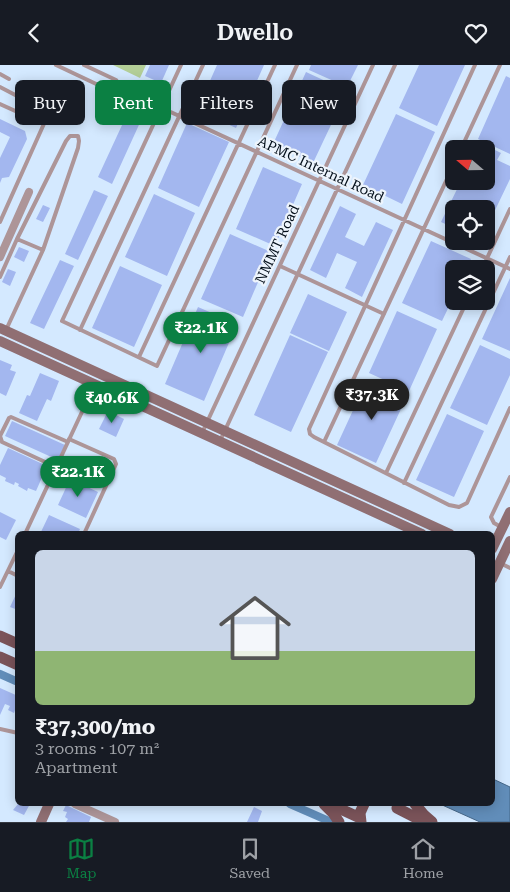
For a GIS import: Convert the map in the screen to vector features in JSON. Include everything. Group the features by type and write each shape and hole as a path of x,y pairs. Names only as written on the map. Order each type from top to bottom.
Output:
{"main road":[{"path":"0,636 15,643"},
{"path":"0,657 15,664"},
{"path":"326,806 339,822"},
{"path":"334,806 360,821 363,806"},
{"path":"396,806 399,814 398,822"},
{"path":"398,806 424,822"},
{"path":"417,806 432,822"}],"street":[{"path":"0,257 29,192"},
{"path":"3,329 443,531"},
{"path":"1,341 415,531"},
{"path":"495,543 510,512"},
{"path":"496,563 510,541"},
{"path":"41,822 48,806"},
{"path":"79,806 115,822"}],"lane":[{"path":"56,65 95,83"},
{"path":"84,65 116,80"},
{"path":"171,86 181,65"},
{"path":"80,330 203,65"},
{"path":"139,357 275,65"},
{"path":"153,125 62,321 157,366 297,65"},
{"name":"NMMT Road","path":"202,433 373,65"},
{"path":"220,441 395,65"},
{"path":"475,65 309,429 310,434 324,442 448,505 459,507 467,503 510,408"},
{"path":"465,140 500,65"},
{"path":"0,74 9,79"},
{"path":"0,87 15,95"},
{"path":"0,104 15,111"},
{"name":"APMC Internal Road","path":"171,112 510,269"},
{"path":"0,222 44,125"},
{"path":"0,277 66,141 70,136 78,137 78,148 43,251 3,329 1,341"},
{"path":"324,442 445,183"},
{"path":"487,259 510,209"},
{"path":"18,239 43,251"},
{"path":"404,483 510,257"},
{"path":"280,266 384,314"},
{"path":"386,473 463,310"},
{"path":"26,531 100,373"},
{"path":"56,467 2,442 0,436 9,418 12,417 114,459 116,464 85,531"},
{"path":"502,528 494,523 492,517 510,477"},
{"path":"0,586 15,556"},
{"path":"496,563 510,568"},
{"path":"8,571 15,574"},
{"path":"0,729 15,732"}],"green space":[{"path":"113,65 146,65 140,78"}],"water":[{"path":"495,780 510,787 510,822 480,822 444,806 495,806"}],"building":[{"path":"150,65 169,65 162,80 154,80 145,76"},
{"path":"217,65 264,65 257,80 210,80"},
{"path":"311,65 358,65 350,80 331,80 309,70"},
{"path":"419,65 465,65 437,126 399,108"},
{"path":"306,72 323,80 302,80"},
{"path":"506,76 510,78 510,154 495,147 495,140 478,139"},
{"path":"396,114 435,132 402,204 363,185"},
{"path":"0,119 25,131 27,139 9,177 2,178 0,183 0,158 10,137 0,132"},
{"path":"282,124 331,125 313,163 273,144"},
{"path":"122,125 139,125 112,184 98,177"},
{"path":"186,125 191,125 229,142 199,207 158,188"},
{"path":"495,150 501,153 497,160 510,166 510,179 495,210 495,200 452,200 457,190 495,190"},
{"path":"263,167 302,184 275,246 236,229"},
{"path":"94,190 108,196 78,260 65,254"},
{"path":"154,194 195,213 167,276 125,257"},
{"path":"43,205 50,208 43,222 36,219"},
{"path":"340,206 356,214 345,237 364,246 376,222 393,230 362,297 345,288 357,262 337,253 326,278 310,270"},
{"path":"445,214 445,224 441,222"},
{"path":"230,234 271,252 243,317 201,299"},
{"path":"431,241 445,247 445,250 451,250 471,259 445,260 445,310 447,310 442,321 402,303"},
{"path":"19,247 29,251 24,262 14,257"},
{"path":"60,260 74,266 44,329 30,323"},
{"path":"120,266 162,285 134,347 92,328"},
{"path":"8,269 16,272 10,286 2,282"},
{"path":"510,278 510,351 482,339"},
{"path":"308,294 347,312 329,351 290,333"},
{"path":"198,307 237,324 204,401 165,384"},
{"path":"397,311 437,329 409,391 369,373"},
{"path":"290,335 328,352 291,432 254,415"},
{"path":"480,345 510,359 510,375 487,425 450,408"},
{"path":"0,360 12,365 10,370 16,372 6,396 0,393"},
{"path":"40,373 59,381 51,401 47,399 37,421 19,413 27,395 30,396"},
{"path":"367,380 406,398 376,463 337,445"},
{"path":"108,411 124,419 116,437 99,429"},
{"path":"447,414 484,431 454,497 416,480"},
{"path":"12,421 65,445 58,460 5,436"},
{"path":"8,448 47,466 36,491 28,488 27,491 15,482 14,485 5,481 6,478 0,475 0,465"},
{"path":"91,457 107,464 103,474 86,467"},
{"path":"70,479 98,492 86,518 58,505"},
{"path":"0,512 16,520 6,540 0,537"},
{"path":"49,515 80,529 79,531 41,531"},
{"path":"15,596 15,609 10,607"},
{"path":"0,688 15,695 15,710 14,713 8,710 10,706 5,704 0,715"},
{"path":"16,806 29,806 24,815 13,810"},
{"path":"66,806 68,806 91,817 89,822 66,822 68,819 65,817 67,812 63,811"},
{"path":"254,807 262,811 258,822 247,822"}],"waterway":[{"path":"0,674 15,681"},
{"path":"295,806 331,822"}]}
